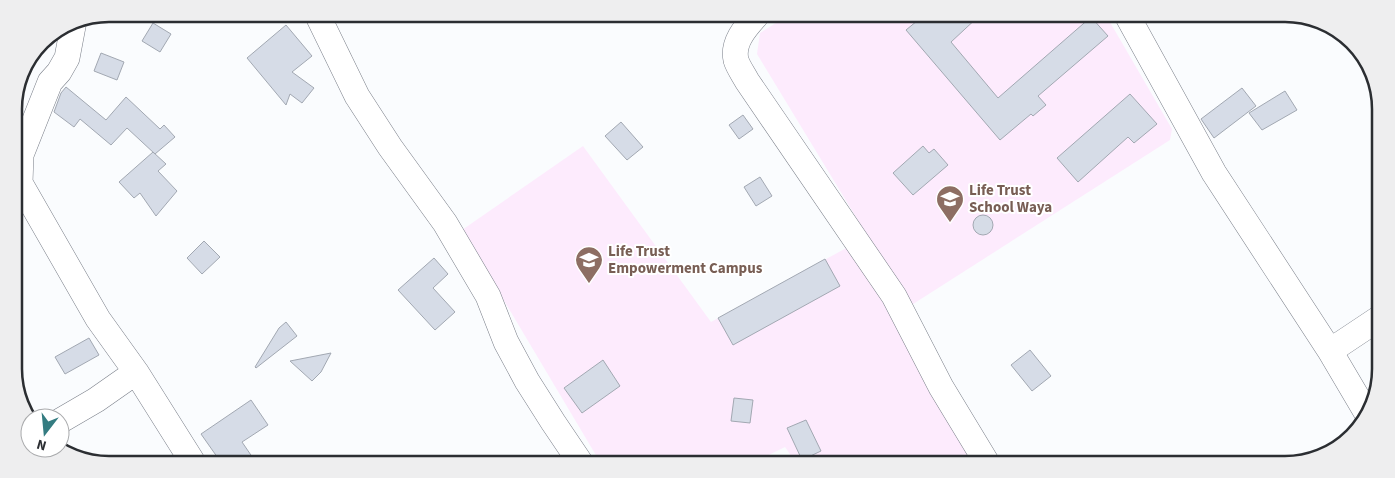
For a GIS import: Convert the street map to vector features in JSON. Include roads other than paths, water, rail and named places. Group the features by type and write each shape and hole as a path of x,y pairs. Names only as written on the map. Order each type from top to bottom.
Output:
{"street":[{"path":"321,22 357,96 396,155 445,223 488,296 506,342 527,381 576,456"},
{"path":"750,22 745,28 735,47 736,61 894,296 941,387 982,455"},
{"path":"1131,22 1214,173 1330,351 1364,408"},
{"path":"23,150 50,82 59,72 67,58 72,31"},
{"path":"23,188 98,320 136,372 189,456"},
{"path":"1330,351 1372,322"},
{"path":"70,415 96,400 136,372"}],"place":[{"name":"Life Trust School Waya","path":"950,223"},
{"name":"Life Trust Empowerment Campus","path":"589,284"}]}
